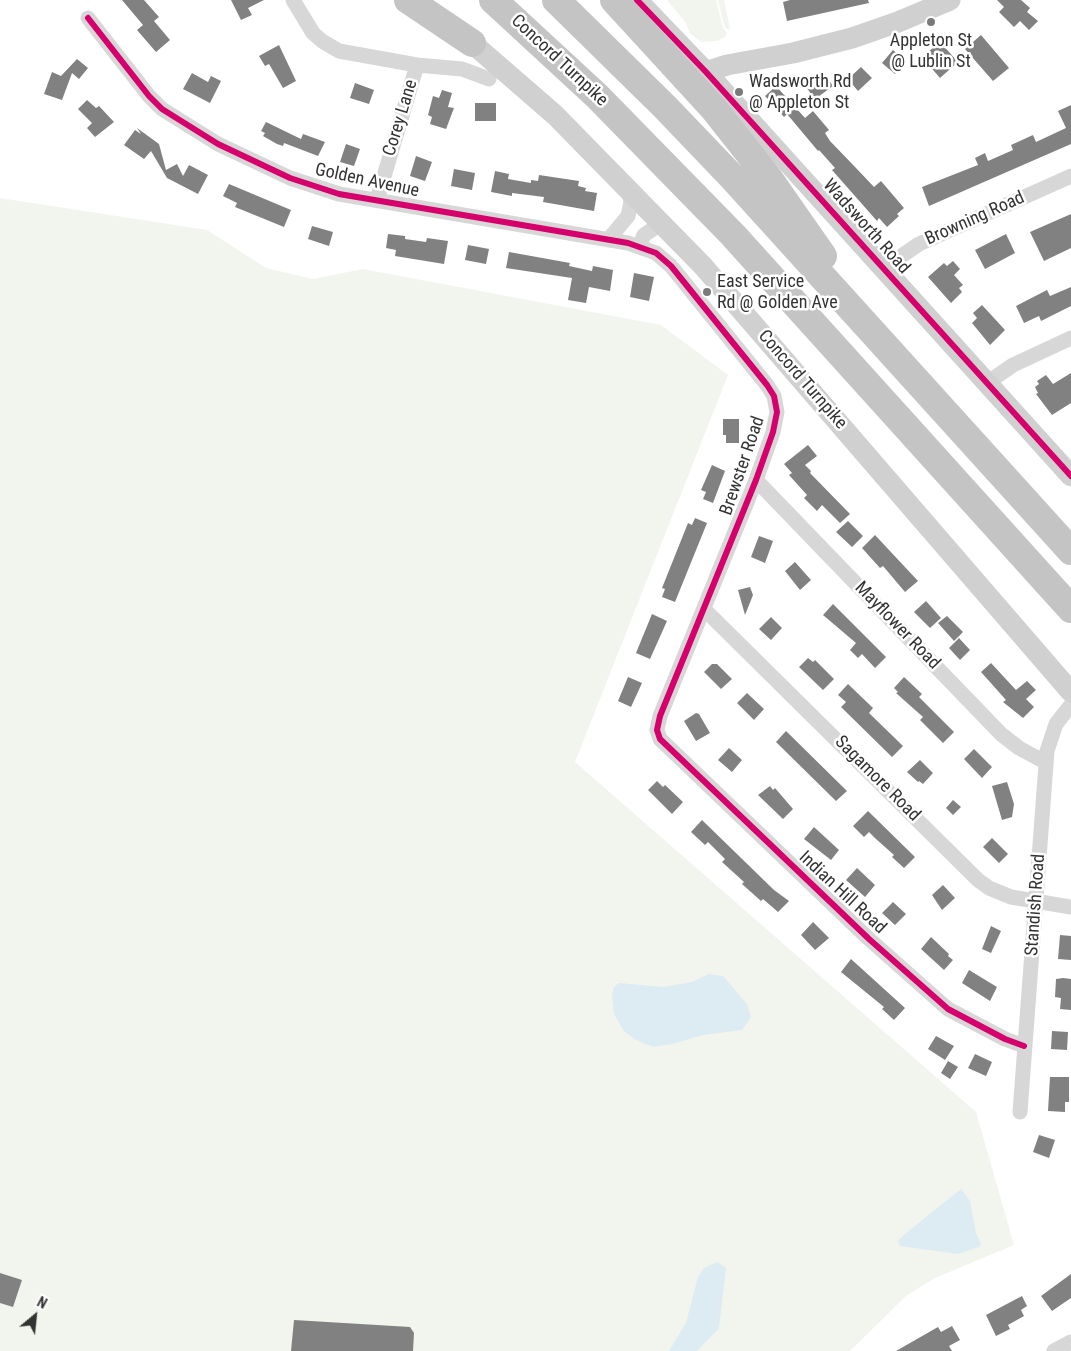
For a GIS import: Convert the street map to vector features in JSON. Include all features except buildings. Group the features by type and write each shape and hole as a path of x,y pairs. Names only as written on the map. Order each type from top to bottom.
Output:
{"highway":[{"path":"408,0 472,43"},
{"path":"427,0 472,43"},
{"name":"Concord Turnpike","path":"493,0 597,96 733,235 1071,609"},
{"path":"556,0 686,128 864,321 1071,552"},
{"path":"614,0 702,95 770,180 812,239 864,321"}],"main road":[{"name":"Wadsworth Road","path":"637,0 706,72 1071,476"},
{"path":"706,72 727,65 793,53 852,38 898,22 948,0"},
{"name":"Concord Turnpike","path":"472,43 544,105 628,188 714,278 1071,692"}],"street":[{"path":"293,0 307,25 322,42 345,53 417,65 462,69 489,78"},
{"name":"Golden Avenue","path":"88,18 149,96 170,115 218,144 290,178 330,192 638,246"},
{"name":"Corey Lane","path":"377,200 417,65"},
{"name":"Browning Road","path":"884,268 919,244 1071,176"},
{"path":"608,240 623,224 629,211 631,202 628,188"},
{"path":"638,246 644,235 662,223"},
{"name":"Brewster Road","path":"638,246 656,253 671,266 763,379 774,396 776,419 756,480 705,610 660,716 658,735"},
{"path":"987,383 1013,365 1071,338"},
{"name":"Mayflower Road","path":"756,480 1000,734 1019,748 1045,762"},
{"name":"Sagamore Road","path":"705,610 972,875 995,891 1036,903 1071,907"},
{"name":"Standish Road","path":"1020,1112 1045,762 1053,731 1059,718 1071,705"},
{"name":"Indian Hill Road","path":"658,735 666,747 842,914 940,1002 978,1026 1024,1046"},
{"path":"1054,1351 1071,1342"}],"shaded area":[{"path":"667,0 716,0 723,28 727,33 725,37 717,41 701,42 690,33 686,23"},
{"path":"718,0 724,0 730,29 726,29 724,25"},
{"path":"0,198 207,230 266,268 313,279 363,269 661,325 728,375 575,762 976,1112 1014,1245 935,1278 906,1296 850,1351 0,1351"},
{"path":"709,974 723,976 747,1004 751,1017 742,1030 703,1035 672,1044 653,1047 636,1040 624,1031 614,1014 612,995 614,987 619,983 663,987 692,982"},
{"path":"961,1189 970,1201 976,1233 981,1244 979,1247 958,1254 900,1246 898,1241 905,1234"},
{"path":"717,1262 726,1268 719,1328 697,1351 669,1351 686,1323 698,1277 704,1268"}],"cycle path":[{"path":"637,0 706,72 1071,476"},
{"path":"88,18 149,96 162,109 218,144 290,178 339,194 628,243 656,253 671,266 767,385 774,396 777,412 773,432 756,480 660,716 657,730 660,739 869,939 948,1009 1005,1039 1024,1046"}],"place":[{"name":"Appleton St @ Lublin St","path":"931,22"},
{"name":"Wadsworth Rd @ Appleton St","path":"739,92"},
{"name":"East Service Rd @ Golden Ave","path":"707,292"}]}
